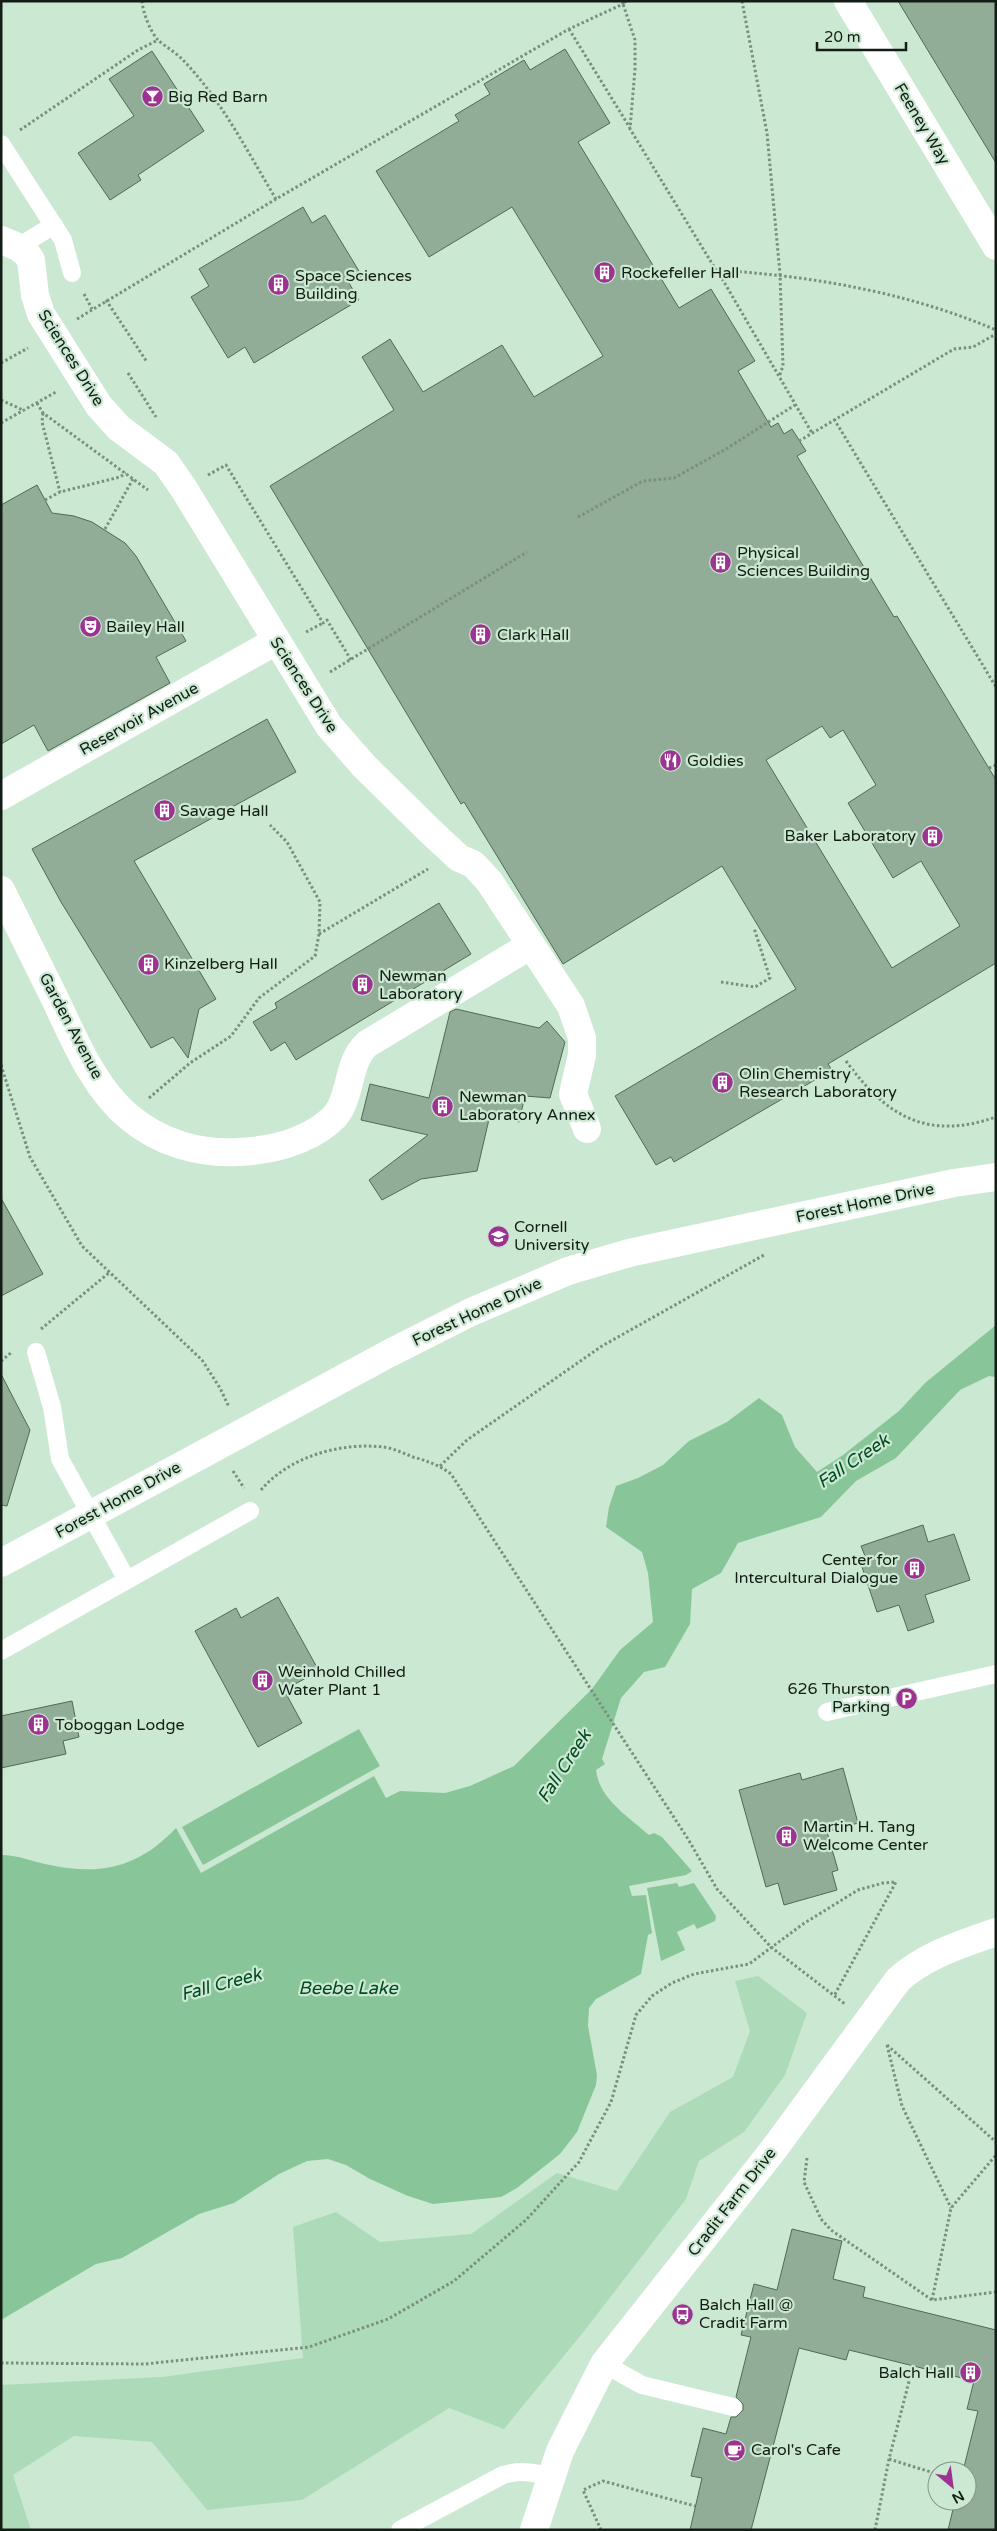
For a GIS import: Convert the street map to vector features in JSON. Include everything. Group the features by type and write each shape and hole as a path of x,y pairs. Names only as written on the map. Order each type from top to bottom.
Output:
{"street":[{"name":"Feeney Way","path":"848,1 996,246"},
{"name":"Sciences Drive","path":"10,244 26,253 31,260 37,304 52,334 107,416 119,428 166,463 184,489 328,726 346,747 455,854 473,864 489,881 571,1006 582,1038 582,1055 573,1094 587,1129"},
{"name":"Reservoir Avenue","path":"1,796 276,641"},
{"name":"Garden Avenue","path":"1,890 85,1058 101,1084 128,1116 158,1136 190,1148 217,1153 245,1152 278,1146 307,1136 331,1121 338,1111 354,1062 359,1052 367,1044 531,946"},
{"name":"Forest Home Drive","path":"1,1563 396,1350 471,1312 568,1271 629,1252 954,1183 996,1177"},
{"name":"Cradit Farm Drive","path":"534,2530 550,2477 572,2424 604,2364 774,2149 898,1980 910,1969 932,1957 996,1932"}],"lane":[{"path":"1,144 63,240 72,273"},
{"path":"10,244 54,225"},
{"path":"36,1352 52,1407 60,1459 127,1580"},
{"path":"1,1651 250,1511"},
{"path":"827,1712 996,1674"},
{"path":"604,2364 642,2385 733,2408"},
{"path":"400,2530 503,2475 518,2471 533,2472 550,2477"}],"path":[{"path":"142,1 147,20 158,40 168,46 183,61 214,97 276,199"},
{"path":"742,1 767,133 780,274 783,366 779,377"},
{"path":"76,319 276,199 569,29 624,2 635,40 635,69 630,129"},
{"path":"569,29 716,270 812,433"},
{"path":"18,131 138,50 158,40"},
{"path":"716,270 780,274 832,282 917,302 963,316 996,332"},
{"path":"106,300 147,362"},
{"path":"799,440 954,348 973,347 996,332"},
{"path":"1,363 35,344"},
{"path":"128,373 156,419"},
{"path":"1,423 61,389"},
{"path":"1,400 24,410"},
{"path":"578,517 643,481 674,478 726,449 795,406"},
{"path":"43,413 42,422 60,492"},
{"path":"834,419 996,687"},
{"path":"202,478 226,464 323,623 327,620 351,660"},
{"path":"45,500 60,492 120,477 126,473"},
{"path":"105,530 133,479"},
{"path":"304,688 526,552"},
{"path":"989,768 996,764"},
{"path":"128,1116 190,1063 231,1036 259,998 315,956 319,934 320,902 287,842 270,825"},
{"path":"319,934 455,854"},
{"path":"720,982 755,987 770,978 754,928"},
{"path":"846,1061 879,1101 894,1112 919,1122 956,1125 996,1117"},
{"path":"1,1065 30,1157 82,1246 202,1360 220,1388 230,1409"},
{"path":"440,1466 467,1440 602,1346 766,1254"},
{"path":"73,1304 110,1272"},
{"path":"259,1492 282,1469 318,1454 348,1449 384,1447 440,1466 451,1474 491,1532 545,1621 649,1778 717,1889 771,1947 849,2007"},
{"path":"231,1467 243,1487 249,1492"},
{"path":"1,2363 146,2364 309,2347 388,2319 454,2281 526,2220 579,2162 611,2102 636,2015 652,1996 672,1983 694,1974 749,1964 771,1947 858,1890 883,1883 896,1882 834,1996"},
{"path":"951,2208 902,2106 886,2044 996,2142"},
{"path":"932,2300 951,2208 996,2155"},
{"path":"807,2158 804,2182 821,2219 831,2230 932,2300 996,2292"},
{"path":"874,2530 889,2459 913,2366"},
{"path":"889,2459 927,2471"},
{"path":"600,2530 583,2490 603,2482 695,2506"}],"shaded area":[{"path":"758,1976 807,2013 785,2075 744,2132 699,2161 686,2199 585,2330 504,2429 449,2408 302,2500 207,2510 152,2442 74,2436 13,2475 31,2530 1,2530 1,2385 162,2377 303,2358 293,2227 336,2212 380,2242 471,2234 557,2173 617,2191 670,2112 733,2077 750,2031 735,1981"}],"water":[{"name":"Beebe Lake","path":"996,1325 996,1377 989,1376 960,1390 896,1458 856,1481 821,1517 738,1543 721,1573 692,1589 690,1624 665,1667 644,1672 621,1698 602,1759 605,1764 596,1770 598,1780 616,1807 649,1835 654,1833 662,1837 692,1871 686,1875 629,1886 632,1896 646,1895 652,1933 648,1935 641,1974 596,1999 589,2008 588,2026 597,2075 596,2085 577,2132 560,2154 517,2188 501,2197 433,2204 408,2196 370,2179 346,2165 328,2159 307,2161 279,2174 234,2203 199,2214 122,2258 96,2264 1,2320 1,1855 69,1868 103,1868 134,1860 148,1852 176,1828 201,1873 374,1776 386,1798 400,1791 445,1793 470,1786 514,1766 592,1689 620,1650 653,1622 648,1573 642,1552 606,1527 609,1507 616,1486 638,1478 663,1465 689,1441 727,1422 759,1398 782,1415 795,1447 817,1472 843,1455 899,1411 925,1383"},
{"path":"359,1729 380,1766 203,1865 182,1827"},
{"path":"677,1883 679,1887 694,1883 716,1916 715,1921 697,1929 694,1924 677,1932 685,1950 661,1961 647,1888"}],"building":[{"path":"898,1 996,1 996,163"},
{"path":"565,49 610,123 578,142 679,308 711,289 755,361 738,371 771,427 778,423 784,434 792,429 806,451 797,456 894,617 897,616 996,780 996,963 828,1064 832,1070 674,1162 671,1157 656,1165 615,1096 796,989 722,866 563,964 464,802 461,804 270,486 394,410 362,357 390,339 423,392 502,345 534,397 603,356 512,207 429,257 376,171 459,121 455,115 490,94 484,84 524,60 530,70","holes":["822,726 830,738 843,730 876,785 848,803 893,878 921,861 960,926 892,968 766,760"]},
{"name":"Big Red Barn","path":"152,51 204,131 138,175 141,180 110,200 78,153 134,116 109,79"},
{"name":"Space Sciences Building","path":"303,207 312,223 325,215 362,276 349,283 359,300 254,363 245,347 228,358 191,297 209,286 199,269"},
{"name":"Bailey Hall","path":"37,485 52,513 74,516 92,522 125,543 136,556 186,641 156,657 170,683 48,751 34,725 1,744 1,505"},
{"path":"267,719 296,772 134,861 216,999 199,1009 188,1058 173,1037 151,1048 61,902 32,849"},
{"name":"Newman Laboratory","path":"439,903 471,954 296,1060 285,1042 271,1051 253,1022 277,1008 275,1003"},
{"name":"Newman Laboratory Annex","path":"456,1009 539,1028 547,1021 565,1042 550,1098 525,1096 519,1122 490,1115 477,1171 421,1179 382,1200 369,1180 428,1135 361,1120 370,1084 429,1098 450,1012"},
{"path":"1,1198 43,1274 1,1296"},
{"path":"1,1374 30,1430 7,1506 1,1505"},
{"name":"Center for Intercultural Dialogue","path":"923,1525 928,1542 954,1534 970,1580 925,1595 934,1622 908,1631 899,1605 877,1612 859,1558 865,1556 861,1546"},
{"name":"Weinhold Chilled Water Plant 1","path":"278,1597 319,1671 284,1690 302,1723 258,1747 195,1631 236,1608 241,1618"},
{"name":"Toboggan Lodge","path":"72,1701 79,1737 63,1741 66,1754 1,1768 1,1716"},
{"name":"Martin H. Tang Welcome Center","path":"843,1768 858,1823 827,1832 838,1870 832,1872 837,1890 784,1905 778,1883 766,1887 739,1790 800,1773 802,1780"},
{"name":"Balch Hall","path":"792,2229 842,2241 833,2279 865,2287 863,2297 996,2330 996,2530 948,2530 953,2511 977,2511 977,2461 966,2461 978,2411 967,2409 974,2381 849,2350 846,2360 799,2348 751,2530 690,2530 702,2478 691,2476 703,2428 726,2434 731,2417 736,2417 743,2410 743,2404 736,2397 751,2337 741,2335 754,2284 777,2290"}],"place":[{"name":"Big Red Barn","path":"152,97"},
{"name":"Rockefeller Hall","path":"605,273"},
{"name":"Space Sciences Building","path":"279,285"},
{"name":"Physical Sciences Building","path":"721,562"},
{"name":"Bailey Hall","path":"90,627"},
{"name":"Clark Hall","path":"481,635"},
{"name":"Goldies","path":"671,761"},
{"name":"Savage Hall","path":"164,811"},
{"name":"Baker Laboratory","path":"932,836"},
{"name":"Kinzelberg Hall","path":"148,964"},
{"name":"Newman Laboratory","path":"363,985"},
{"name":"Olin Chemistry Research Laboratory","path":"723,1083"},
{"name":"Newman Laboratory Annex","path":"443,1106"},
{"name":"Cornell University","path":"498,1236"},
{"name":"Center for Intercultural Dialogue","path":"914,1569"},
{"name":"Weinhold Chilled Water Plant 1","path":"262,1681"},
{"name":"626 Thurston Parking","path":"906,1698"},
{"name":"Toboggan Lodge","path":"39,1725"},
{"name":"Martin H. Tang Welcome Center","path":"787,1836"},
{"name":"Balch Hall @ Cradit Farm","path":"683,2314"},
{"name":"Balch Hall","path":"970,2373"},
{"name":"Carol's Cafe","path":"735,2450"}],"water label":[{"name":"Fall Creek","path":"853,1461"},
{"name":"Fall Creek","path":"564,1766"},
{"name":"Fall Creek","path":"221,1984"}]}
